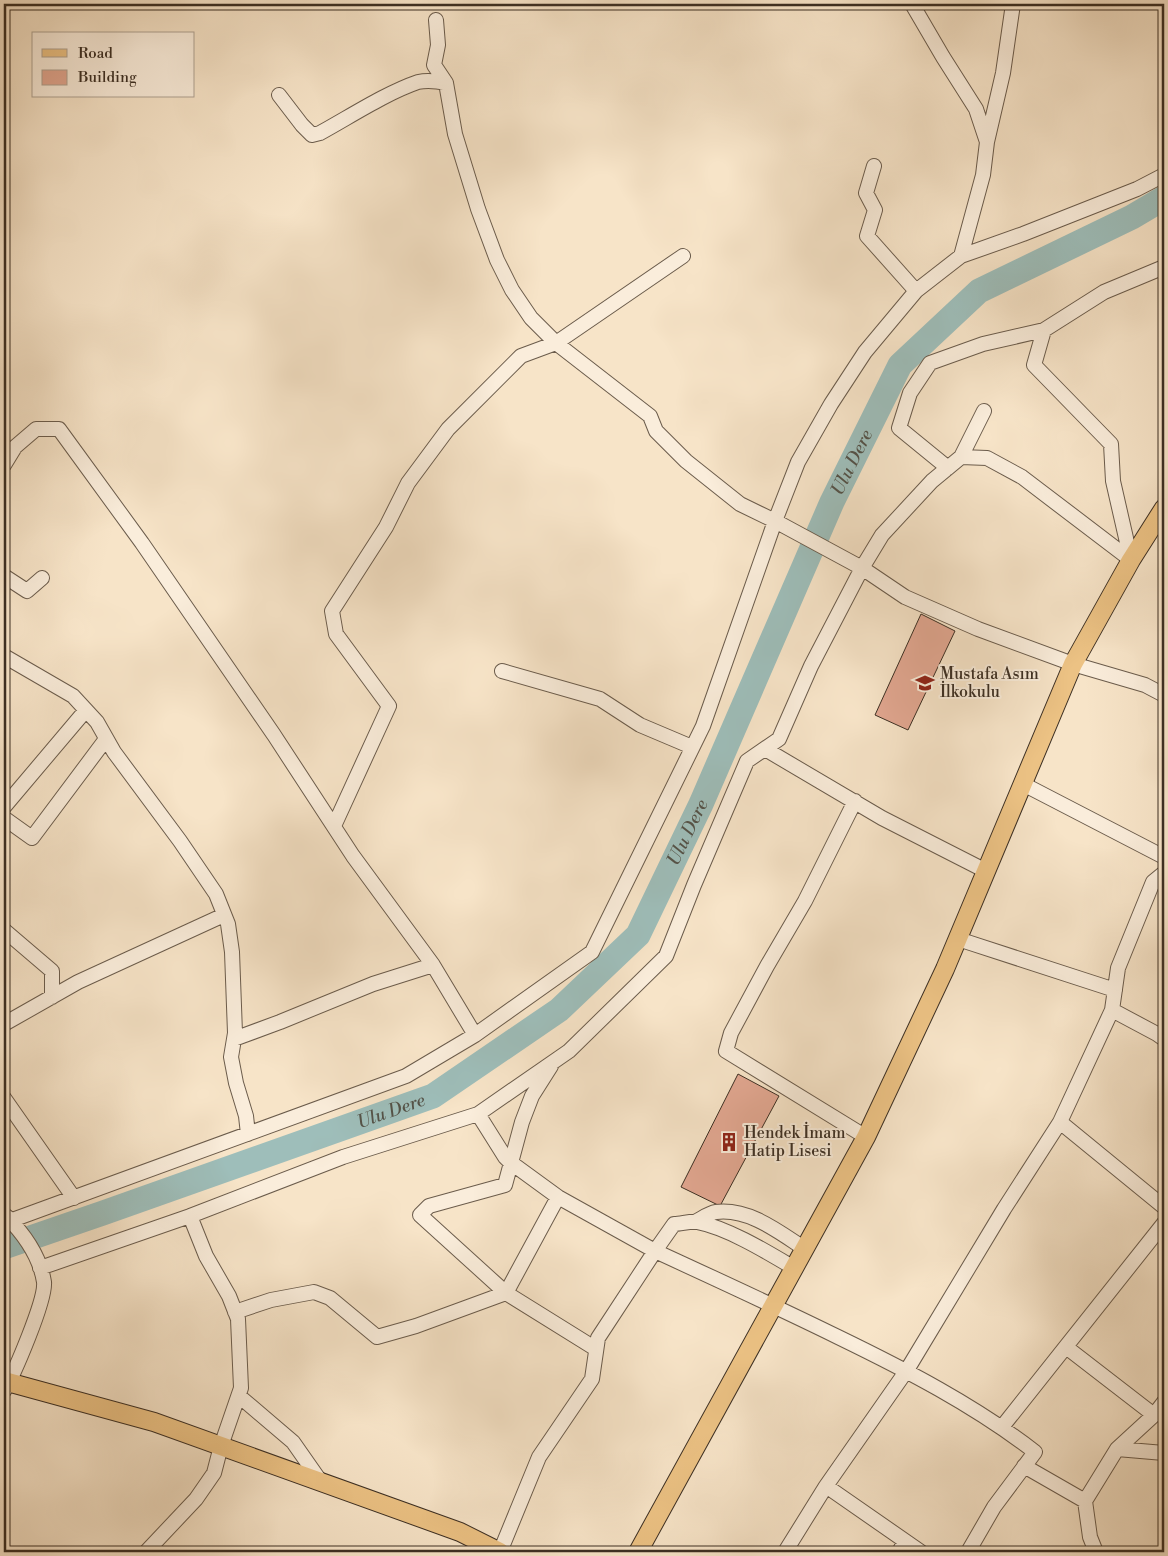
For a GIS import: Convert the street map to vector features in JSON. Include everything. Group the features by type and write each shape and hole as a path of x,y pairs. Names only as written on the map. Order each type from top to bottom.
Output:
{"main road":[{"path":"638,1552 866,1137 958,939 1073,664 1130,560 1164,508"},
{"path":"5,1385 154,1422 460,1532 491,1551"}],"street":[{"path":"912,4 976,109 987,142"},
{"path":"961,256 984,175 987,142 1003,73 1013,4"},
{"path":"436,20 438,45 434,65 446,83 455,134 463,165 497,260 512,290 531,318 556,343 650,416 656,431 686,461 740,504 862,568 905,597 978,629 1073,664 1145,685 1164,695"},
{"path":"278,95 312,135 320,133 378,101 419,82 435,80 446,83"},
{"path":"874,166 866,193 875,210 867,236 916,291"},
{"path":"5,1385 37,1312 44,1284 38,1262 9,1222 406,1076 475,1034 592,952 703,726 775,521 798,462 831,404 865,352 916,291 961,256 1023,234 1136,189 1164,175"},
{"path":"334,826 389,706 336,634 332,611 386,527 408,483 448,429 521,356 556,343 683,256"},
{"path":"948,468 899,428 910,393 930,363 983,344 1044,330 1104,292 1164,267"},
{"path":"1044,330 1034,365 1110,444 1113,481 1130,560"},
{"path":"38,1262 190,1216 344,1157 478,1114 569,1051 666,956 747,761 779,739 811,666 862,568 882,535 932,481 961,457 984,411"},
{"path":"4,465 15,447 36,429 59,429 142,543 274,734 353,856 433,965 475,1034"},
{"path":"961,457 987,458 1022,477 1130,560"},
{"path":"4,575 28,591 42,578"},
{"path":"4,656 72,696 97,722 114,752 180,840 216,894 228,924 232,952 234,1039 231,1057 246,1116 248,1134"},
{"path":"502,671 600,699 640,725 692,747"},
{"path":"4,807 86,710"},
{"path":"4,818 32,838 106,739"},
{"path":"765,748 882,818 986,871"},
{"path":"1023,784 1164,857"},
{"path":"855,802 805,901 731,1033 726,1051 866,1137"},
{"path":"785,1552 826,1486 907,1370 1004,1209 1060,1122 1112,1010 1118,968 1153,882 1164,873"},
{"path":"4,1024 78,982 224,915"},
{"path":"4,930 52,971 52,997"},
{"path":"958,939 1115,990"},
{"path":"234,1039 374,984 433,965"},
{"path":"1112,1010 1164,1039"},
{"path":"555,1061 532,1096 510,1162 505,1185 429,1206 420,1215 506,1293 596,1349"},
{"path":"4,1098 74,1198"},
{"path":"478,1114 505,1157 558,1197 655,1251 907,1370 1002,1427 1035,1452 994,1507 968,1552"},
{"path":"1060,1122 1164,1207"},
{"path":"235,1312 271,1300 314,1292 330,1298 377,1337 416,1326 506,1293 558,1197"},
{"path":"491,1551 539,1457 592,1379 598,1338 674,1224 695,1222 715,1212 742,1213 805,1248"},
{"path":"146,1552 200,1492 214,1473 221,1446 241,1388 238,1319 229,1296 206,1256 190,1216"},
{"path":"695,1222 716,1228 742,1240 794,1268"},
{"path":"1002,1427 1164,1223"},
{"path":"1066,1346 1154,1414"},
{"path":"239,1396 293,1442 321,1482"},
{"path":"1096,1552 1090,1536 1085,1501 1118,1450 1164,1402"},
{"path":"1118,1450 1164,1453"},
{"path":"1024,1466 1085,1501"},
{"path":"826,1486 902,1547 921,1552"}],"building":[{"path":"921,614 955,631 908,730 875,715"},
{"name":"Hendek İmam Hatip Lisesi","path":"738,1074 779,1096 720,1206 681,1187"}],"waterway":[{"name":"Ulu Dere","path":"4,1247 433,1096 559,1010 638,935 701,804 832,502 900,365 979,291 1132,217 1164,198"}],"place":[{"name":"Mustafa Asım İlkokulu","path":"925,683"},
{"name":"Hendek İmam Hatip Lisesi","path":"729,1142"}]}
